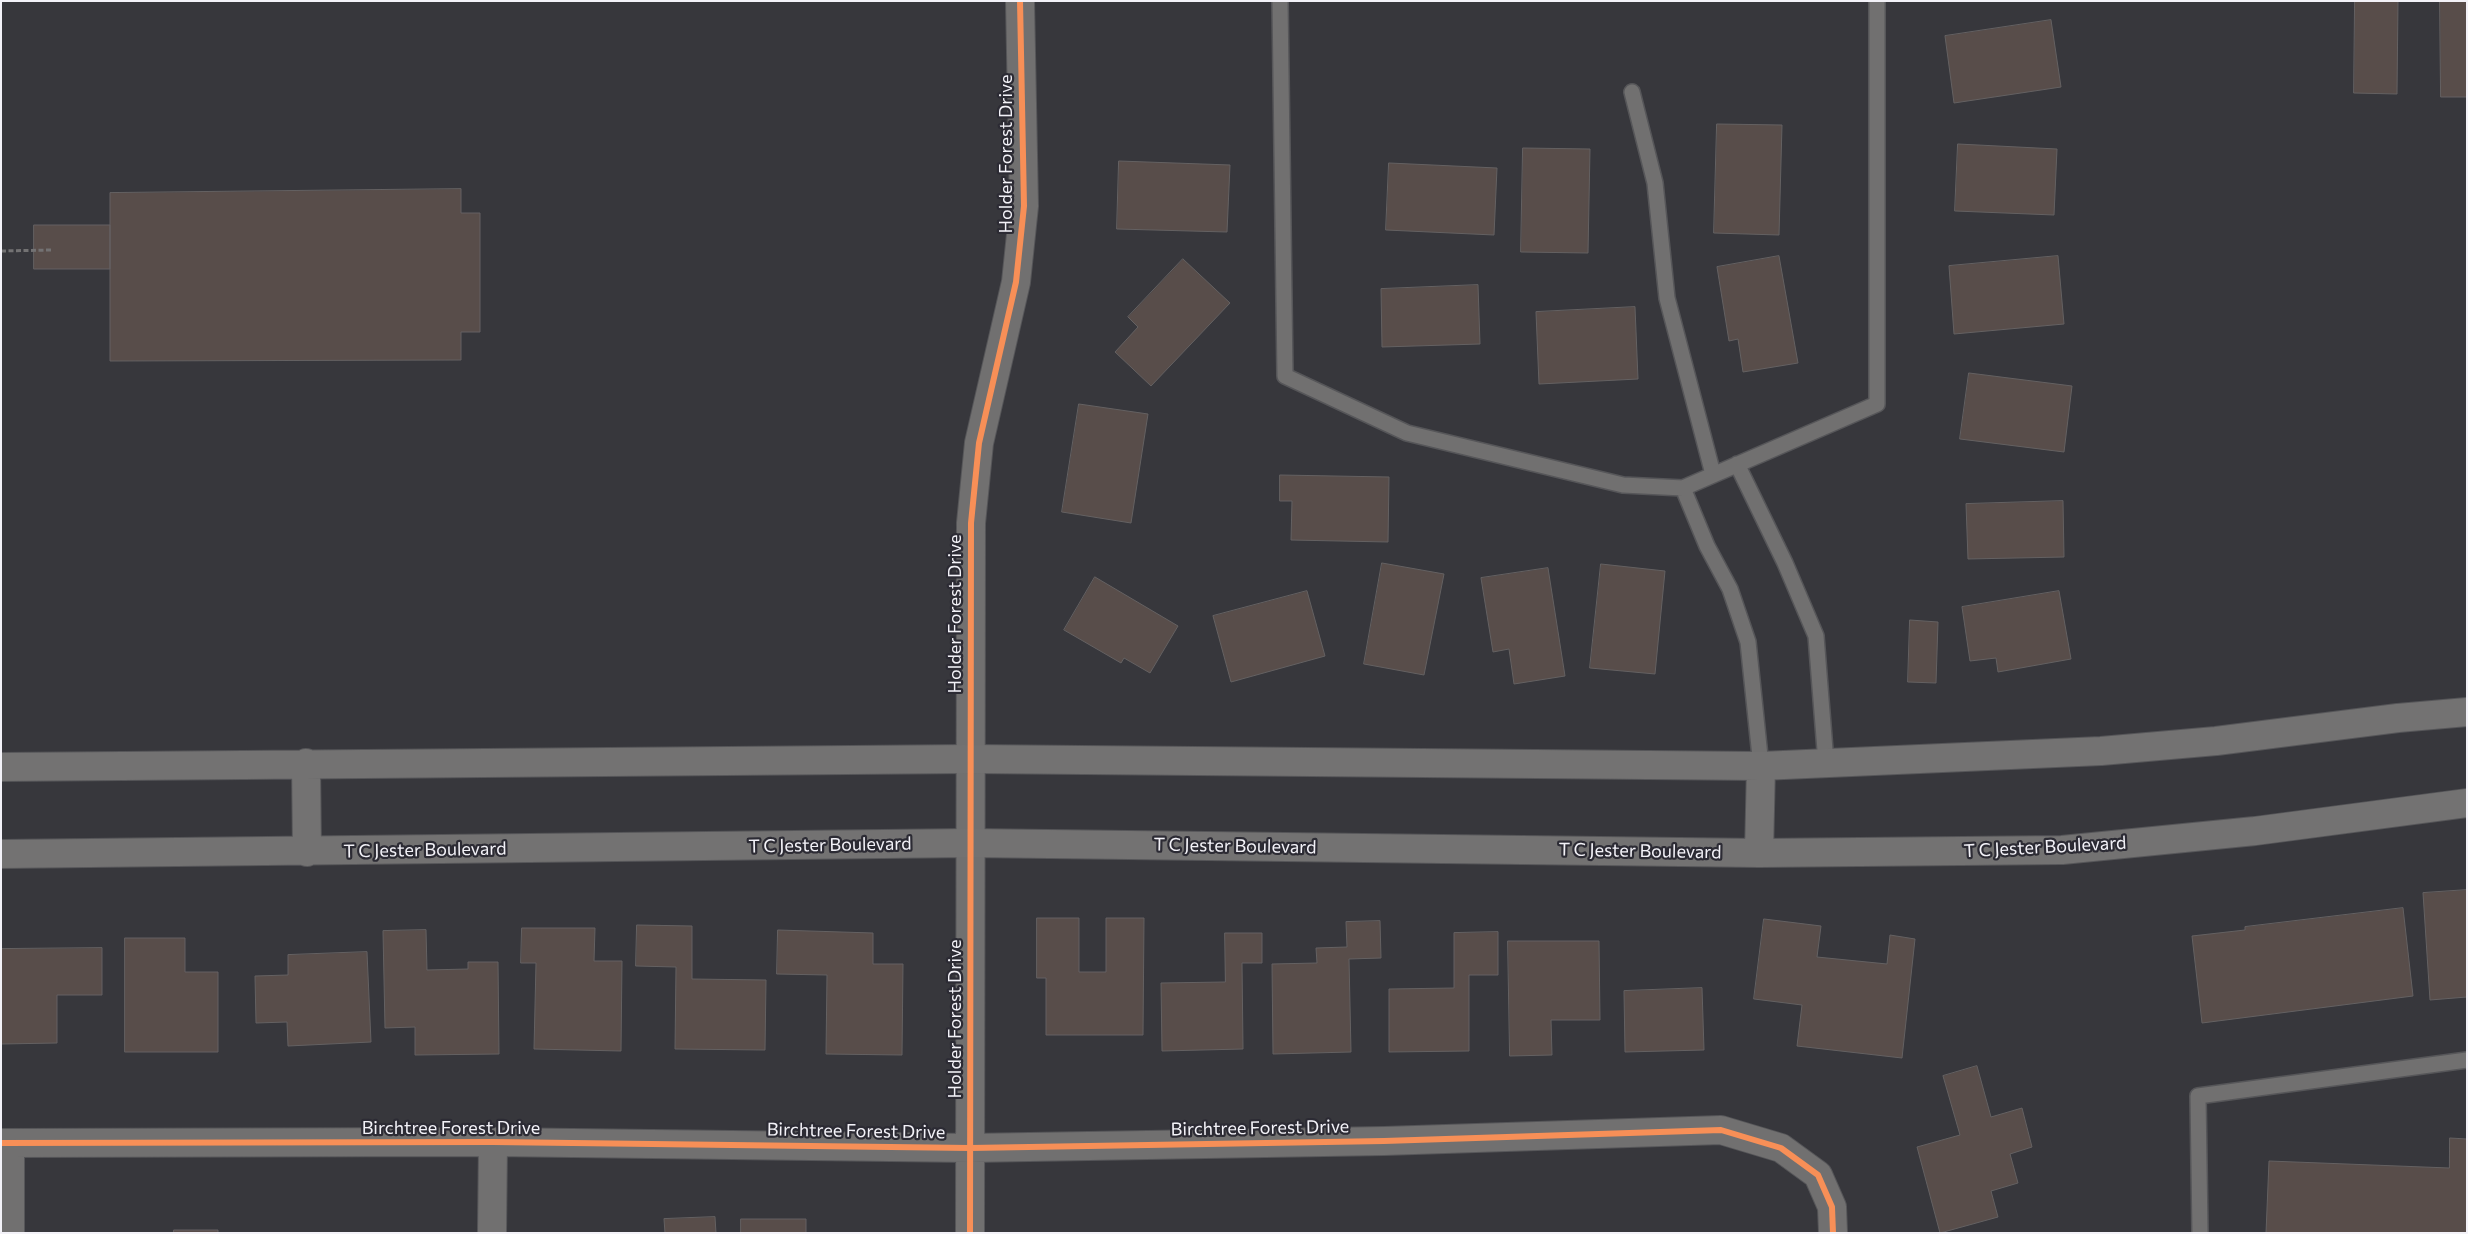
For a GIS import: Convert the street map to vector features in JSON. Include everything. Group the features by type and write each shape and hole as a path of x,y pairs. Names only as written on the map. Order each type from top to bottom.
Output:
{"main road":[{"path":"1,767 970,758 1761,766 2101,752 2398,718 2467,712"},
{"path":"306,763 306,852"},
{"path":"1759,853 1761,766"},
{"name":"T C Jester Boulevard","path":"1,854 970,843 1759,853 2062,850 2255,831 2467,802"}],"street":[{"name":"Holder Forest Drive","path":"970,1233 970,758 973,505 979,442 1016,282 1024,206 1020,1"},
{"name":"Birchtree Forest Drive","path":"5,1143 492,1142 970,1148 1384,1141 1721,1130 1781,1148 1818,1175 1832,1207 1833,1233"},
{"path":"492,1142 492,1233"},
{"path":"5,1143 10,1233"}],"lane":[{"path":"1280,1 1285,376 1407,433 1623,485 1683,488 1877,404 1877,1"},
{"path":"1632,92 1656,183 1667,298 1713,474"},
{"path":"1737,464 1785,563 1816,636 1826,764"},
{"path":"1683,488 1708,546 1730,589 1748,642 1761,766"},
{"path":"2200,1233 2198,1096 2467,1060"}],"path":[{"path":"1,251 52,250"}],"building":[{"path":"2355,1 2398,1 2397,94 2354,93"},
{"path":"2440,1 2467,1 2467,97 2441,97"},
{"path":"2051,20 2061,87 1954,103 1945,36"},
{"path":"1717,124 1782,125 1779,235 1714,233"},
{"path":"1958,144 2057,149 2054,215 1955,211"},
{"path":"1523,148 1590,149 1588,253 1521,252"},
{"path":"1119,161 1230,165 1227,232 1117,229"},
{"path":"1389,163 1497,168 1494,235 1386,230"},
{"path":"461,189 461,213 480,213 480,332 461,332 461,360 110,361 110,193"},
{"path":"34,225 110,225 110,269 34,269"},
{"path":"1779,256 1798,363 1743,372 1738,339 1729,341 1717,267"},
{"path":"2058,256 2064,324 1954,334 1949,266"},
{"path":"1183,259 1230,303 1151,386 1115,352 1138,327 1128,317"},
{"path":"1478,285 1480,344 1382,347 1381,289"},
{"path":"1635,307 1638,379 1539,384 1536,312"},
{"path":"1969,373 2072,386 2064,452 1960,439"},
{"path":"1079,404 1148,414 1131,523 1062,512"},
{"path":"1280,475 1389,477 1388,542 1291,540 1292,501 1280,501"},
{"path":"2063,501 2064,557 1968,559 1966,504"},
{"path":"1382,563 1444,574 1424,675 1364,664"},
{"path":"1601,564 1665,571 1655,674 1590,668"},
{"path":"1548,568 1565,676 1514,684 1509,649 1493,652 1481,578"},
{"path":"1095,577 1178,626 1150,673 1124,658 1121,663 1064,630"},
{"path":"1307,591 1325,656 1231,682 1213,616"},
{"path":"2059,591 2071,659 1998,672 1996,658 1970,661 1962,607"},
{"path":"1910,620 1938,622 1936,683 1908,682"},
{"path":"2467,890 2467,997 2430,1000 2423,893"},
{"path":"2403,908 2413,996 2202,1023 2192,936 2245,930 2245,927"},
{"path":"1037,918 1079,918 1079,972 1106,972 1106,918 1144,918 1143,1035 1046,1035 1046,978 1037,978"},
{"path":"1764,919 1821,926 1817,957 1887,964 1890,935 1915,939 1902,1058 1797,1046 1802,1005 1754,999"},
{"path":"1380,921 1381,958 1349,959 1351,1052 1273,1054 1272,964 1317,963 1316,948 1347,947 1346,922"},
{"path":"637,925 692,926 692,979 766,980 765,1050 675,1049 676,967 636,966"},
{"path":"522,928 595,928 594,961 622,961 621,1051 534,1049 536,963 521,963"},
{"path":"426,930 427,970 468,969 468,962 498,962 499,1054 415,1055 415,1027 385,1028 383,931"},
{"path":"778,930 873,933 873,964 903,964 902,1055 826,1054 827,975 777,974"},
{"path":"1498,932 1498,975 1469,975 1469,1051 1389,1052 1389,989 1454,988 1454,933"},
{"path":"1225,933 1262,933 1262,963 1242,963 1243,1049 1162,1051 1161,983 1225,982"},
{"path":"125,938 185,938 185,972 218,972 218,1052 125,1052"},
{"path":"1508,941 1599,941 1600,1020 1551,1020 1552,1055 1510,1056"},
{"path":"102,948 102,995 57,995 57,1043 1,1044 1,949"},
{"path":"367,952 371,1042 288,1046 287,1022 256,1023 255,976 288,975 288,955"},
{"path":"1702,988 1704,1050 1625,1052 1624,991"},
{"path":"1977,1066 1991,1117 2022,1108 2032,1147 2010,1154 2018,1183 1991,1191 1998,1217 1940,1233 1917,1147 1960,1135 1943,1076"},
{"path":"2450,1138 2467,1139 2467,1233 2266,1233 2269,1161 2449,1168"},
{"path":"715,1217 716,1233 665,1233 664,1219"},
{"path":"741,1219 806,1219 806,1233 741,1233"},
{"path":"174,1230 218,1230 218,1233 174,1233"}],"cycle path":[{"path":"970,1233 971,523 979,443 1016,282 1024,206 1020,1"},
{"path":"1,1143 493,1142 970,1148 1384,1141 1721,1130 1781,1148 1818,1175 1832,1207 1833,1233"}]}
